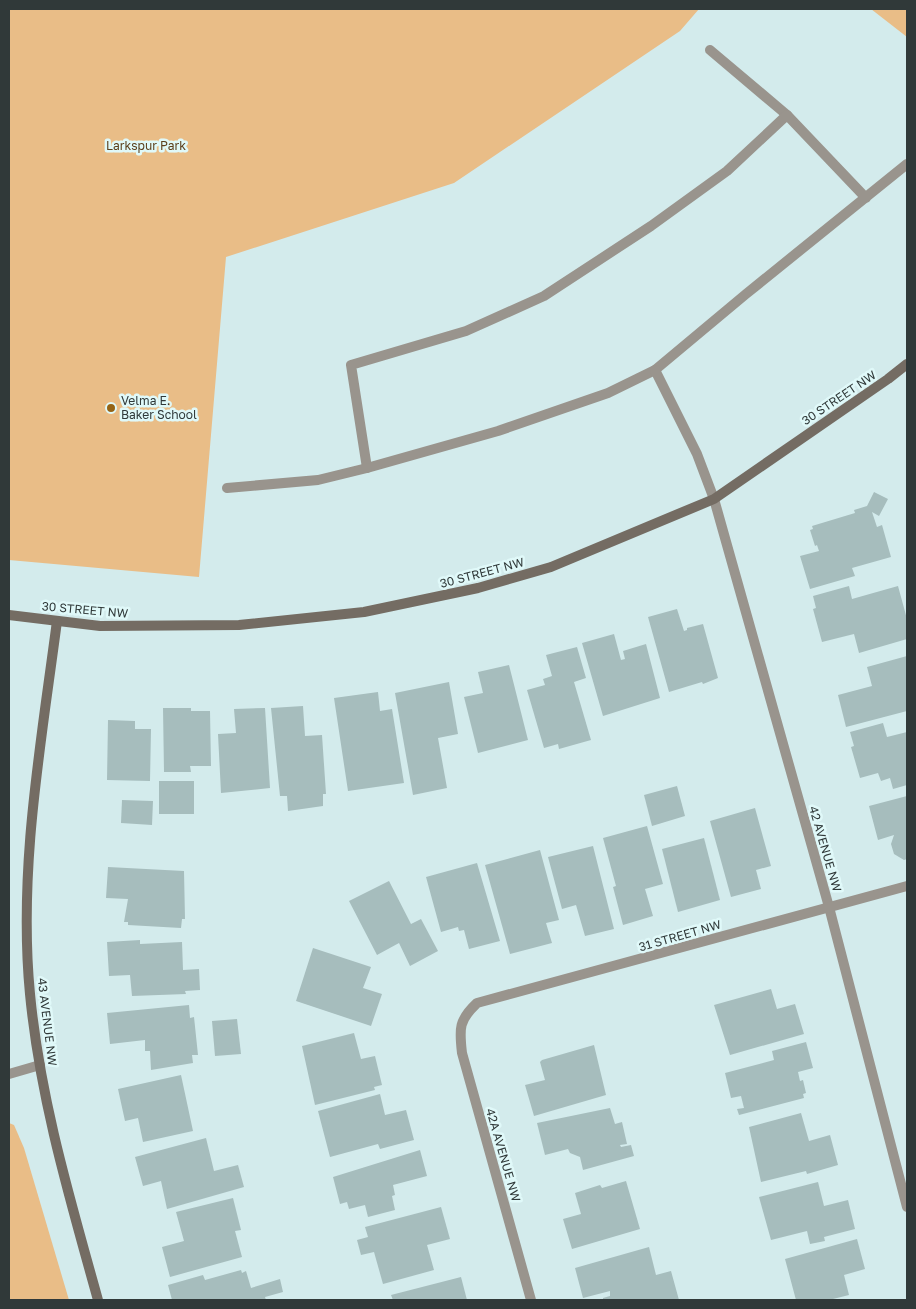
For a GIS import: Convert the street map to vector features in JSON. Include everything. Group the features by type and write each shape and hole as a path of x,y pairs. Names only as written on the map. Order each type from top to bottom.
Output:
{"street":[{"path":"710,50 787,115 866,198"},
{"path":"367,468 352,364 466,332 544,296 652,226 720,176 787,115"},
{"path":"226,488 318,480 367,468 498,431 608,393 655,370 907,164"},
{"name":"30 STREET NW","path":"9,615 100,626 239,626 364,612 427,600 551,567 714,499 907,364"},
{"name":"42 AVENUE NW","path":"655,370 697,454 714,499 829,907 907,1207"},
{"name":"43 AVENUE NW","path":"57,622 32,821 27,938 30,994 40,1065 56,1150 98,1300"},
{"name":"31 STREET NW","path":"464,1016 478,1003 907,886"},
{"name":"42A AVENUE NW","path":"464,1016 460,1032 462,1052 531,1300"},
{"path":"9,1074 40,1065"}],"green space":[{"name":"Larkspur Park","path":"9,9 699,9 680,31 454,183 226,257 199,577 9,560"},
{"path":"871,9 907,9 907,37"},
{"path":"9,1123 14,1125 24,1148 69,1300 9,1300"}],"building":[{"path":"874,492 888,499 879,516 872,512 877,527 882,525 891,557 852,568 855,576 810,589 800,556 819,551 817,545 815,546 810,530 813,529 812,526 855,513 854,510 867,506"},
{"path":"849,586 852,599 898,586 907,619 907,639 859,653 854,634 822,642 813,609 816,608 813,596"},
{"path":"677,609 684,631 687,628 703,624 718,678 703,684 702,682 669,692 648,617"},
{"path":"614,634 621,660 625,659 623,651 646,644 660,698 603,716 582,643"},
{"path":"577,647 586,678 574,682 591,740 559,749 558,744 544,748 527,690 545,685 543,679 552,676 546,655"},
{"path":"907,656 907,711 846,727 838,695 872,686 867,667"},
{"path":"509,665 528,740 478,753 464,697 483,693 478,672"},
{"path":"449,682 458,734 438,738 447,788 413,795 395,693"},
{"path":"378,692 380,711 392,709 404,783 348,791 334,698"},
{"path":"303,706 305,736 322,735 326,794 323,794 323,806 288,811 287,796 280,796 271,708"},
{"path":"163,708 191,708 191,711 210,711 211,766 190,766 191,772 164,772"},
{"path":"265,708 270,788 221,793 218,734 236,733 234,709"},
{"path":"108,720 135,721 135,729 151,729 150,781 107,780"},
{"path":"883,723 887,737 907,732 907,785 893,789 890,778 881,781 878,773 860,778 851,747 854,746 850,732"},
{"path":"159,781 194,781 194,814 159,814"},
{"path":"677,786 685,816 652,826 644,795"},
{"path":"907,796 907,859 904,860 894,854 891,844 894,835 878,840 869,806"},
{"path":"122,800 153,801 152,825 121,823"},
{"path":"755,808 771,866 756,870 761,889 731,897 710,821"},
{"path":"647,826 663,884 645,889 653,916 623,925 613,887 616,886 603,838"},
{"path":"704,838 720,900 678,912 662,849"},
{"path":"593,846 614,929 585,936 576,905 562,909 548,857"},
{"path":"540,850 559,920 546,923 552,943 510,954 485,865"},
{"path":"477,863 500,941 469,949 464,930 459,931 458,927 441,932 426,877"},
{"path":"108,867 184,871 185,919 182,919 181,928 128,925 128,922 124,922 128,899 106,898"},
{"path":"389,881 411,924 421,919 438,951 410,966 399,943 377,955 349,901"},
{"path":"140,940 140,944 182,942 183,970 199,969 200,990 185,991 186,994 132,996 130,975 109,976 107,942"},
{"path":"313,948 371,967 363,988 382,994 371,1026 296,1001"},
{"path":"771,989 777,1009 795,1004 804,1034 730,1055 714,1005"},
{"path":"189,1005 190,1018 194,1017 198,1055 192,1055 193,1063 151,1070 150,1051 145,1051 145,1040 110,1044 107,1013"},
{"path":"237,1019 241,1054 215,1056 212,1021"},
{"path":"354,1033 361,1059 375,1056 382,1085 374,1087 375,1090 315,1105 302,1046"},
{"path":"806,1042 813,1068 798,1072 800,1081 803,1080 806,1093 803,1094 804,1098 739,1115 737,1109 744,1108 741,1096 731,1098 725,1073 774,1060 772,1051"},
{"path":"594,1045 606,1095 534,1116 525,1085 545,1080 540,1062"},
{"path":"181,1075 193,1131 143,1142 138,1118 125,1121 118,1089"},
{"path":"380,1094 385,1115 406,1110 414,1140 380,1149 378,1144 330,1157 318,1111"},
{"path":"610,1108 615,1124 622,1122 627,1144 620,1145 621,1147 631,1145 634,1156 583,1170 580,1157 570,1153 568,1149 545,1155 537,1123"},
{"path":"801,1113 809,1141 830,1135 838,1165 807,1174 806,1171 761,1182 749,1127"},
{"path":"206,1138 214,1171 238,1165 244,1187 167,1209 161,1181 143,1186 135,1157"},
{"path":"420,1150 427,1176 393,1185 395,1195 392,1196 395,1210 368,1217 365,1205 349,1209 347,1202 340,1204 333,1177"},
{"path":"626,1181 640,1229 572,1249 563,1219 581,1214 575,1193 600,1185 602,1188"},
{"path":"818,1182 824,1206 848,1200 855,1229 824,1237 825,1241 810,1244 807,1231 771,1240 759,1197"},
{"path":"233,1198 241,1230 235,1231 242,1257 170,1277 162,1247 184,1241 176,1212"},
{"path":"441,1207 450,1239 427,1245 434,1270 383,1284 374,1252 361,1255 357,1240 368,1237 365,1227"},
{"path":"857,1239 865,1269 844,1275 849,1295 829,1300 796,1300 785,1259"},
{"path":"649,1247 656,1275 671,1271 679,1300 603,1300 603,1298 610,1296 610,1291 583,1298 575,1268"},
{"path":"241,1270 242,1273 246,1271 251,1288 280,1279 283,1292 265,1297 266,1300 172,1300 168,1285 203,1275 205,1280"},
{"path":"461,1277 467,1300 393,1300 391,1295"}],"place":[{"name":"Velma E. Baker School","path":"111,408"}]}
